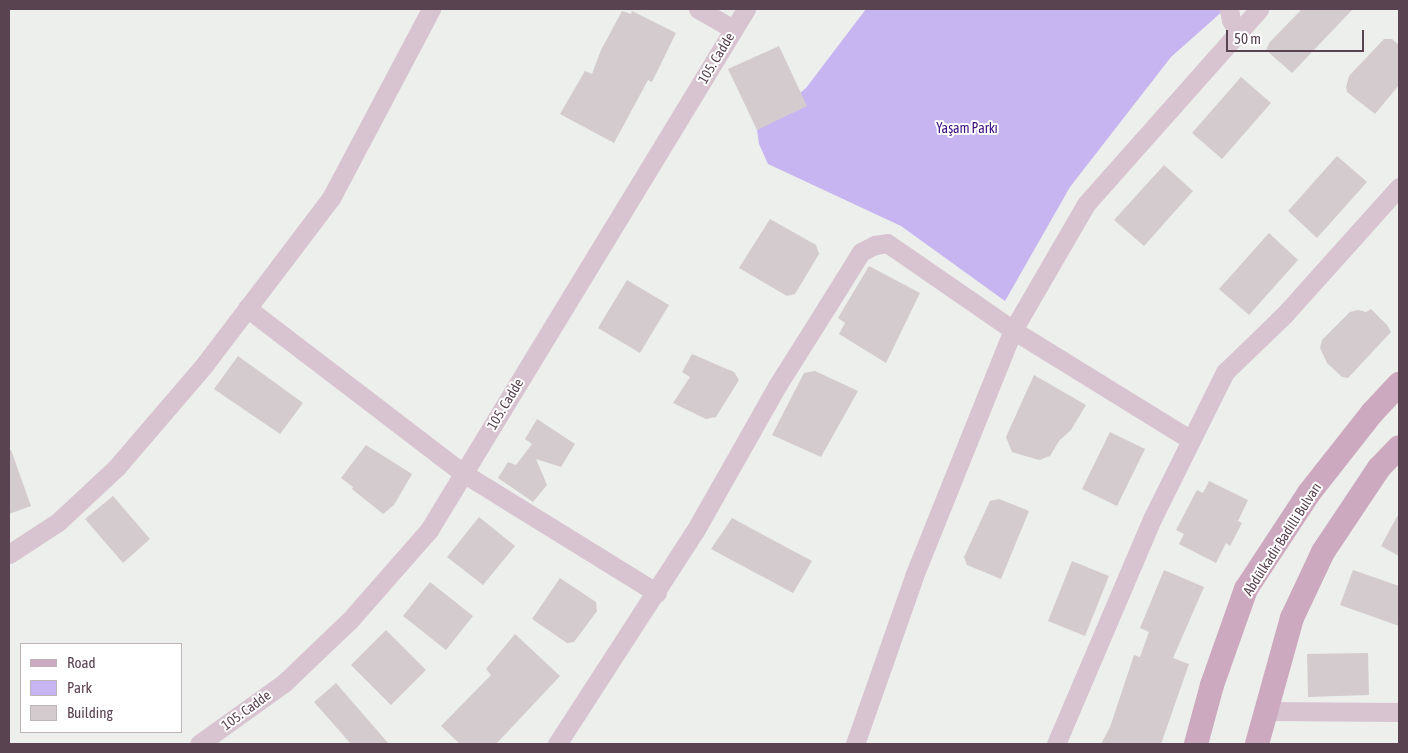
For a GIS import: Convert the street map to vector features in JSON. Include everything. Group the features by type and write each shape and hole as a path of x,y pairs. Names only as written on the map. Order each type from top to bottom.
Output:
{"main road":[{"name":"Abdülkadir Badilli Bulvarı","path":"1196,744 1212,685 1246,589 1309,493 1372,413 1399,384"},
{"path":"1257,744 1292,618 1323,552 1379,468 1399,447"}],"street":[{"path":"9,554 58,522 116,468 205,364 331,198 431,9"},
{"path":"698,9 733,29"},
{"name":"105. Cadde","path":"199,744 284,683 350,620 429,530 746,9"},
{"path":"1229,9 1230,20 1238,32"},
{"path":"855,744 914,576 1013,330 1086,204 1259,9"},
{"path":"1056,744 1152,519 1225,372 1285,314 1399,187"},
{"path":"557,744 657,593 695,531 777,386 861,252 875,245 887,243 1013,330 1191,440"},
{"path":"248,308 463,473 657,593"},
{"path":"1267,711 1399,712"}],"green space":[{"name":"Yaşam Parkı","path":"866,9 1225,9 1171,57 1070,187 1005,301 901,226 768,164 759,144 757,130 806,88"}],"building":[{"path":"1302,9 1353,9 1292,73 1266,50 1270,42"},
{"path":"622,11 631,14 632,11 676,33 652,82 648,80 614,143 560,114 585,71 592,74 601,50"},
{"path":"1384,39 1392,39 1399,45 1399,85 1375,114 1347,92 1346,87 1349,76"},
{"path":"779,46 807,106 757,130 728,69"},
{"path":"1241,77 1271,103 1222,159 1192,133"},
{"path":"1337,156 1367,182 1317,238 1288,211"},
{"path":"1164,165 1193,191 1144,246 1114,220"},
{"path":"770,219 816,245 819,254 795,294 787,296 739,268"},
{"path":"1269,233 1298,260 1249,315 1219,289"},
{"path":"869,266 920,293 886,363 839,334 845,323 838,318"},
{"path":"627,280 669,305 640,353 598,328"},
{"path":"1371,309 1387,325 1391,332 1348,378 1342,377 1327,363 1320,348 1322,340 1350,312 1358,310 1366,312"},
{"path":"692,354 734,372 739,380 716,417 706,419 673,403 690,377 682,372"},
{"path":"238,356 303,403 280,434 214,389"},
{"path":"815,371 858,391 821,457 772,435 804,373"},
{"path":"1034,375 1086,405 1071,430 1059,441 1050,456 1039,460 1012,452 1006,437"},
{"path":"537,419 575,444 561,467 536,459 547,485 533,502 498,478 508,462 516,465 532,444 525,439"},
{"path":"1110,432 1145,449 1117,506 1082,489"},
{"path":"366,445 412,474 394,505 383,514 341,478"},
{"path":"9,450 11,450 31,506 9,514"},
{"path":"1209,481 1248,500 1238,521 1242,523 1230,546 1226,543 1216,563 1179,544 1184,534 1176,530 1197,490 1203,493"},
{"path":"113,496 150,539 123,563 85,519"},
{"path":"999,499 1029,511 1001,579 967,565 964,557 990,501"},
{"path":"1399,513 1399,556 1381,546"},
{"path":"479,517 515,546 483,585 447,557"},
{"path":"732,518 812,561 793,593 711,549"},
{"path":"1072,561 1109,576 1085,636 1048,621"},
{"path":"1164,570 1204,587 1173,658 1189,664 1161,744 1101,744 1110,727 1134,655 1140,657 1149,632 1140,628"},
{"path":"1353,570 1399,586 1399,626 1340,605"},
{"path":"560,578 596,602 597,611 574,642 567,643 532,619"},
{"path":"430,582 473,616 446,650 403,616"},
{"path":"386,630 426,670 391,705 351,665"},
{"path":"515,634 560,676 496,744 460,744 441,726 491,675 486,669"},
{"path":"1368,653 1369,695 1308,697 1307,654"},
{"path":"336,683 389,744 351,744 314,702"}]}
